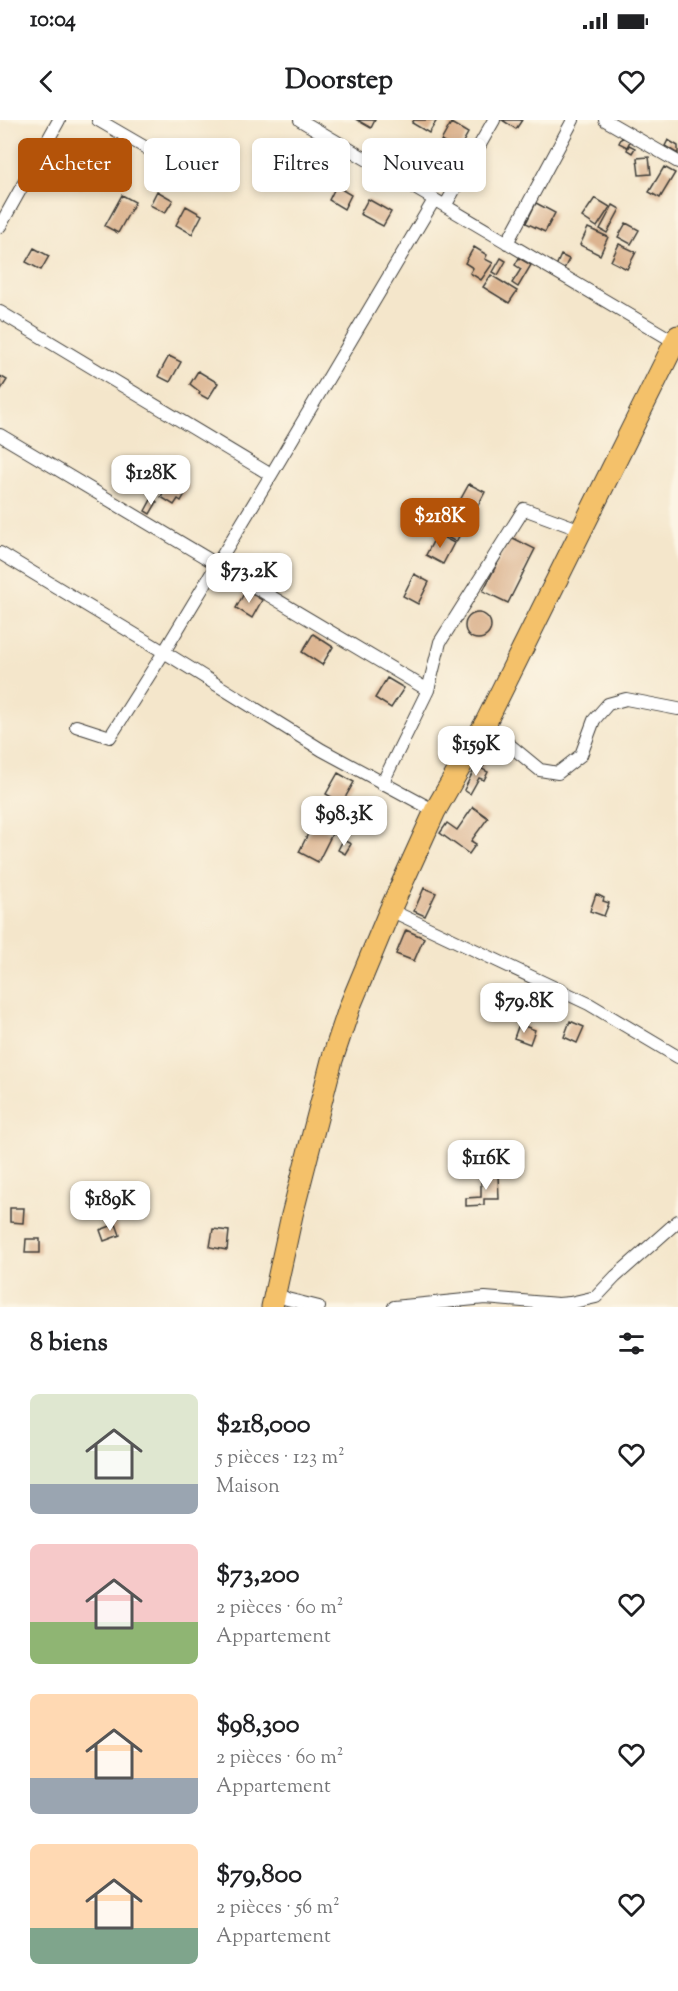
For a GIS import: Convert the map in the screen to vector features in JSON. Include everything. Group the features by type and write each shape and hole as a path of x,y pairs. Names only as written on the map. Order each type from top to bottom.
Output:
{"highway":[{"path":"280,1301 309,1142 350,1006 435,811 486,722 677,339"}],"street":[{"path":"0,226 59,120"},
{"path":"98,120 144,146"},
{"path":"300,120 507,243 677,339"},
{"path":"76,726 110,737 440,203 494,120"},
{"path":"507,243 573,120"},
{"path":"605,120 678,162"},
{"path":"0,312 271,475"},
{"path":"0,435 428,690"},
{"path":"382,784 428,690 440,642 524,509 581,530"},
{"path":"0,553 322,750 435,811"},
{"path":"486,722 540,770 558,773 581,755 594,720 608,704 626,699 678,709"},
{"path":"390,910 589,1004 678,1056"},
{"path":"394,1307 451,1305 485,1298 558,1306 596,1297 678,1221"},
{"path":"280,1301 319,1307"}],"building":[{"path":"357,120 375,120 371,128"},
{"path":"414,120 437,120 429,133 412,123"},
{"path":"502,120 522,120 516,129"},
{"path":"451,123 468,133 465,138 443,138"},
{"path":"622,137 630,141 627,147 619,143"},
{"path":"668,140 678,146 678,154 665,146"},
{"path":"629,145 635,148 632,153 627,150"},
{"path":"649,157 651,174 639,175 637,158"},
{"path":"664,167 675,173 660,198 649,192"},
{"path":"156,192 173,200 165,213 150,205"},
{"path":"333,192 346,192 351,195 344,209 329,200"},
{"path":"122,195 135,202 118,233 105,226"},
{"path":"595,198 610,207 597,227 582,217"},
{"path":"368,199 391,212 383,226 360,214"},
{"path":"536,203 555,213 545,232 526,223"},
{"path":"613,205 620,209 607,233 600,229"},
{"path":"186,206 202,215 192,234 176,225"},
{"path":"626,223 639,230 631,244 618,237"},
{"path":"588,228 608,237 600,255 580,245"},
{"path":"619,244 636,252 627,269 611,261"},
{"path":"474,247 487,255 485,259 493,263 481,280 470,273 473,268 465,263"},
{"path":"34,248 49,256 41,270 26,262"},
{"path":"561,255 569,259 564,269 556,266"},
{"path":"501,258 506,261 498,275 493,272"},
{"path":"519,258 531,265 518,287 512,283 521,269 515,265"},
{"path":"491,275 517,291 509,303 483,287"},
{"path":"169,356 181,362 170,382 158,376"},
{"path":"198,371 218,383 208,399 199,394 200,392 190,384"},
{"path":"0,376 7,380 0,391"},
{"path":"168,475 189,487 181,501 178,499 174,505 161,497 164,491 160,489"},
{"path":"469,484 485,492 474,513 458,504"},
{"path":"152,498 157,502 150,514 145,511"},
{"path":"452,511 468,519 456,542 440,533"},
{"path":"437,534 454,543 443,564 426,555"},
{"path":"511,537 535,549 508,603 483,591"},
{"path":"414,574 429,582 418,604 403,596"},
{"path":"246,590 262,600 252,618 236,608"},
{"path":"478,613 487,617 491,626 487,635 478,639 469,635 465,626 469,617"},
{"path":"313,634 333,647 322,665 302,652"},
{"path":"387,678 404,688 391,708 375,698"},
{"path":"478,762 484,765 482,769 488,772 484,780 479,778 470,794 464,790"},
{"path":"338,773 354,782 342,803 326,794"},
{"path":"473,807 488,818 471,841 476,844 469,854 440,833 447,823 457,830"},
{"path":"313,824 332,834 318,862 299,852"},
{"path":"343,840 351,844 345,854 338,850"},
{"path":"424,888 436,893 425,916 414,911"},
{"path":"596,894 609,903 604,916 590,911"},
{"path":"406,930 424,938 414,961 396,954"},
{"path":"570,1021 584,1027 577,1043 564,1037"},
{"path":"519,1024 535,1030 530,1044 514,1038"},
{"path":"498,1175 499,1199 484,1199 484,1205 466,1206 466,1198 481,1197 481,1176"},
{"path":"10,1208 24,1208 23,1223 10,1222"},
{"path":"116,1224 120,1235 104,1241 100,1230"},
{"path":"213,1229 229,1231 227,1250 210,1247"},
{"path":"26,1239 40,1239 40,1253 25,1253"}]}
